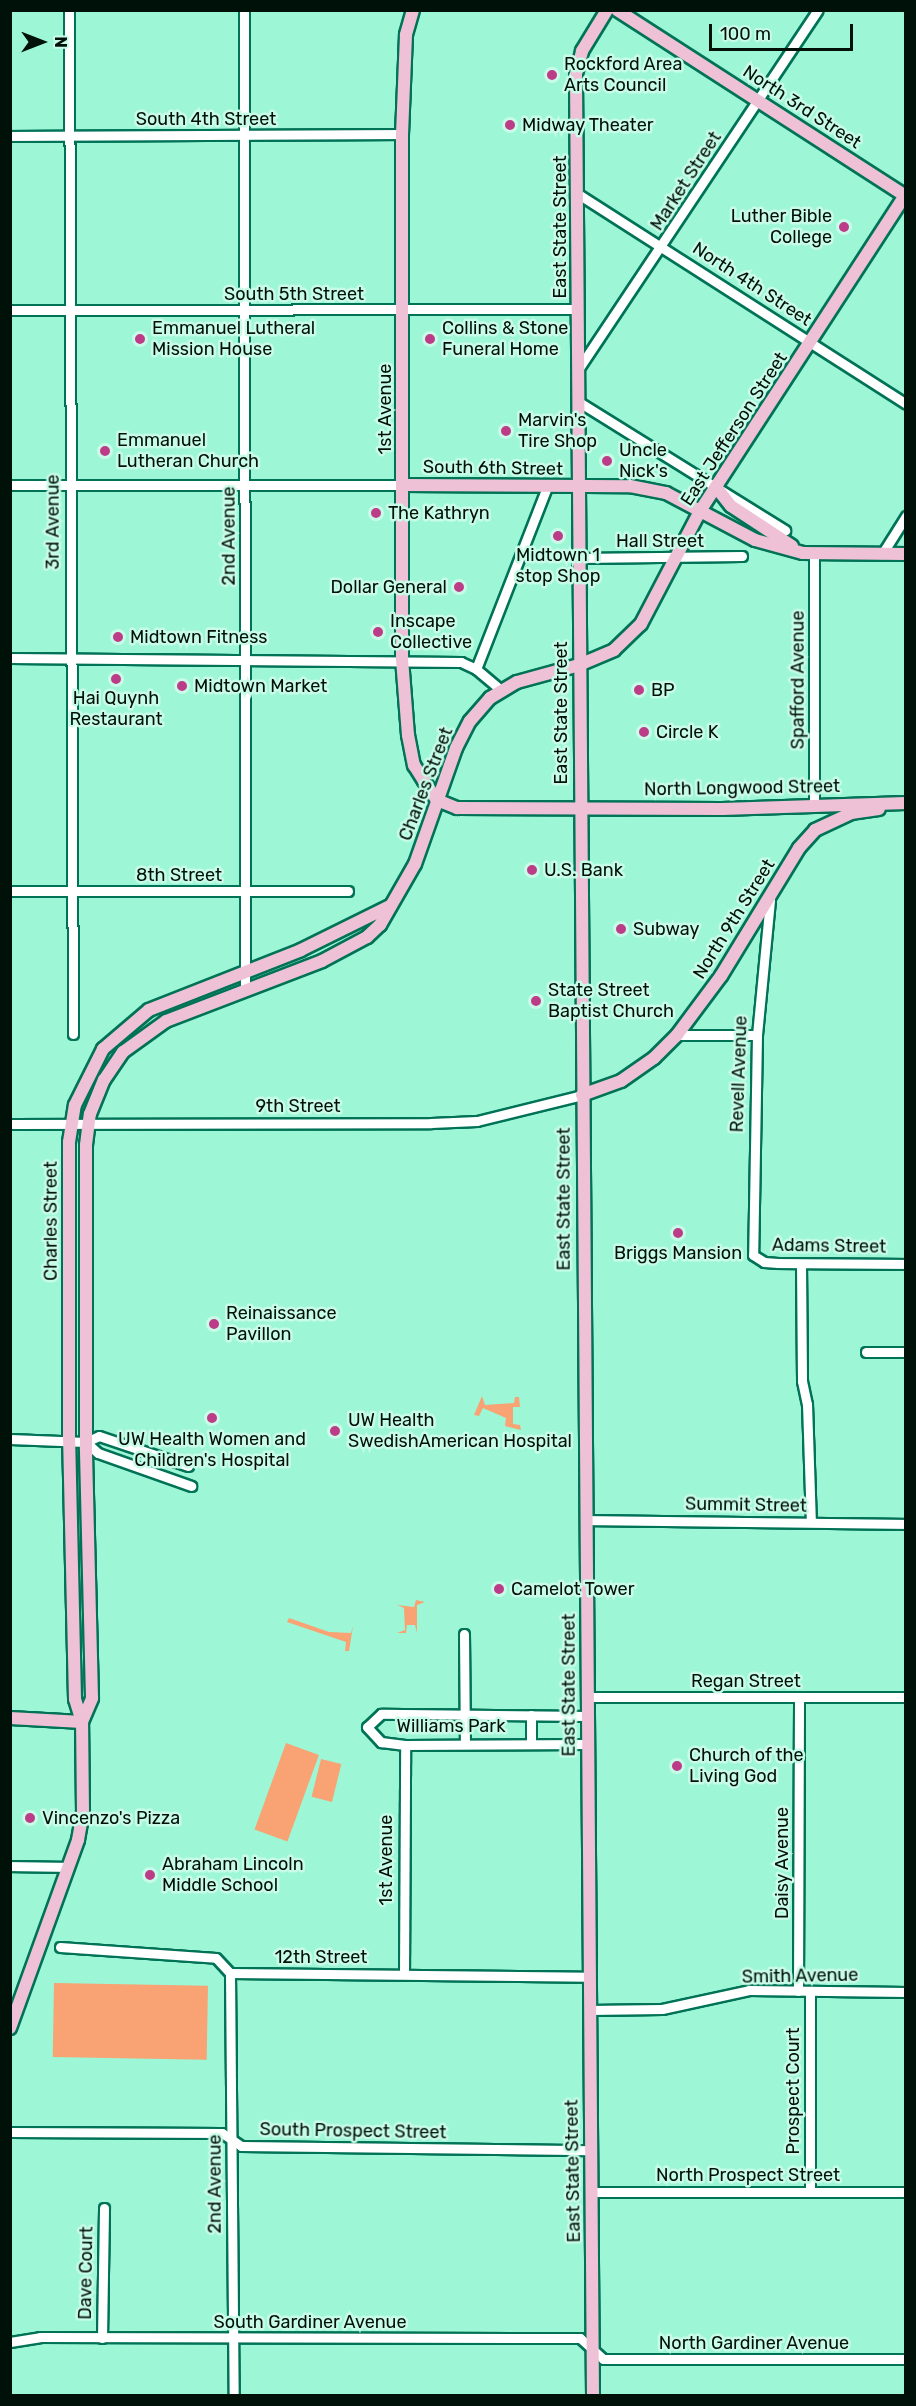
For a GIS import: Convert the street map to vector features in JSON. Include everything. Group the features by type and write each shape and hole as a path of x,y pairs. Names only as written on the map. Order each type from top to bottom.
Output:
{"main road":[{"name":"East State Street","path":"593,2396 579,809 576,74 582,51 607,10"},
{"name":"North 3rd Street","path":"617,10 905,195"},
{"name":"1st Avenue","path":"412,11 403,65 402,659 408,735 414,765 437,800"},
{"name":"East Jefferson Street","path":"579,665 628,639 652,603 700,511 812,343 905,195"},
{"name":"South 6th Street","path":"404,485 547,488 630,486 666,493 755,540 808,553 906,554"},
{"path":"716,487 741,513 808,553"},
{"name":"Charles Street","path":"82,1722 92,1698 86,1442 87,1124 104,1080 123,1052 142,1035 350,947 380,925 415,864 456,748 470,721 502,691 517,682 579,665"},
{"name":"North Longwood Street","path":"437,800 457,808 903,806"},
{"name":"North 9th Street","path":"582,1095 621,1081 654,1058 677,1035 721,976 799,848 815,830 851,813 903,806"},
{"name":"Charles Street","path":"10,2028 68,1867 82,1812 82,1722 75,1699 69,1439 71,1124 81,1087 115,1036 149,1010 311,946 390,906"},
{"path":"10,1718 82,1722"}],"street":[{"name":"3rd Avenue","path":"69,10 70,892 73,1034"},
{"name":"2nd Avenue","path":"244,10 244,990"},
{"name":"Market Street","path":"579,368 663,246 818,10"},
{"name":"South 4th Street","path":"10,136 402,134"},
{"name":"North 4th Street","path":"578,194 663,246 906,404"},
{"name":"South 5th Street","path":"10,310 578,309"},
{"path":"579,402 785,530"},
{"name":"South 6th Street","path":"10,485 404,485"},
{"path":"476,669 547,488"},
{"path":"882,554 906,516"},
{"name":"Spafford Avenue","path":"808,553 814,807"},
{"name":"Hall Street","path":"579,558 742,556"},
{"path":"10,658 402,659 460,662 476,669 502,691"},
{"name":"8th Street","path":"10,891 348,891"},
{"name":"Revell Avenue","path":"753,1255 757,1035 763,934 771,895"},
{"path":"677,1035 757,1035"},
{"name":"9th Street","path":"10,1125 477,1121 582,1095"},
{"name":"Adams Street","path":"753,1255 764,1262 906,1264"},
{"path":"801,1264 802,1381 807,1404 811,1522"},
{"path":"866,1352 906,1352"},
{"path":"86,1442 99,1436 188,1466"},
{"path":"10,1439 69,1439 86,1442 98,1453 191,1486"},
{"name":"Summit Street","path":"585,1520 906,1524"},
{"path":"464,1634 465,1743"},
{"name":"Regan Street","path":"587,1697 906,1698"},
{"name":"Daisy Avenue","path":"798,1991 799,1698"},
{"name":"Williams Park","path":"587,1716 381,1714 367,1727 381,1742 405,1745 587,1744"},
{"path":"531,1715 531,1743"},
{"name":"1st Avenue","path":"404,1974 405,1745"},
{"path":"10,1866 68,1867"},
{"path":"60,1947 216,1958 230,1973"},
{"name":"2nd Avenue","path":"230,1973 234,2396"},
{"name":"12th Street","path":"230,1973 589,1977"},
{"name":"Smith Avenue","path":"589,2010 662,2009 749,1990 906,1992"},
{"name":"Prospect Court","path":"810,1991 810,2191"},
{"name":"South Prospect Street","path":"10,2132 222,2133 241,2146 591,2150"},
{"name":"North Prospect Street","path":"591,2192 906,2192"},
{"name":"Dave Court","path":"102,2337 104,2208"},
{"name":"South Gardiner Avenue","path":"10,2342 40,2337 580,2338 603,2359"},
{"name":"North Gardiner Avenue","path":"603,2359 906,2360"}],"shaded area":[{"path":"482,1396 485,1405 514,1403 515,1397 519,1397 520,1407 513,1407 513,1424 520,1425 521,1430 505,1426 506,1418 483,1408 479,1416 474,1415"},
{"path":"416,1600 425,1602 417,1605 417,1633 415,1625 407,1625 406,1633 397,1633 405,1630 404,1608 397,1605 414,1607"},
{"path":"289,1618 329,1632 351,1633 353,1626 349,1651 345,1651 346,1642 287,1622"},
{"path":"286,1743 319,1755 287,1841 255,1829"},
{"path":"321,1759 341,1764 332,1802 312,1797"},
{"path":"54,1983 208,1986 207,2060 53,2057"}],"place":[{"name":"Rockford Area Arts Council","path":"552,75"},
{"name":"Midway Theater","path":"510,125"},
{"name":"Luther Bible College","path":"844,227"},
{"name":"Emmanuel Lutheral Mission House","path":"140,339"},
{"name":"Collins & Stone Funeral Home","path":"430,339"},
{"name":"Marvin's Tire Shop","path":"506,431"},
{"name":"Emmanuel Lutheran Church","path":"105,451"},
{"name":"Uncle Nick's","path":"607,461"},
{"name":"The Kathryn","path":"376,513"},
{"name":"Midtown 1 stop Shop","path":"558,536"},
{"name":"Dollar General","path":"459,587"},
{"name":"Inscape Collective","path":"378,632"},
{"name":"Midtown Fitness","path":"118,637"},
{"name":"Hai Quynh Restaurant","path":"116,679"},
{"name":"Midtown Market","path":"182,686"},
{"name":"BP","path":"639,690"},
{"name":"Circle K","path":"644,732"},
{"name":"U.S. Bank","path":"532,870"},
{"name":"Subway","path":"621,929"},
{"name":"State Street Baptist Church","path":"536,1001"},
{"name":"Briggs Mansion","path":"678,1233"},
{"name":"Reinaissance Pavillon","path":"214,1324"},
{"name":"UW Health Women and Children's Hospital","path":"212,1418"},
{"name":"UW Health SwedishAmerican Hospital","path":"335,1431"},
{"name":"Camelot Tower","path":"499,1589"},
{"name":"Church of the Living God","path":"677,1766"},
{"name":"Vincenzo's Pizza","path":"30,1818"},
{"name":"Abraham Lincoln Middle School","path":"150,1875"}]}
